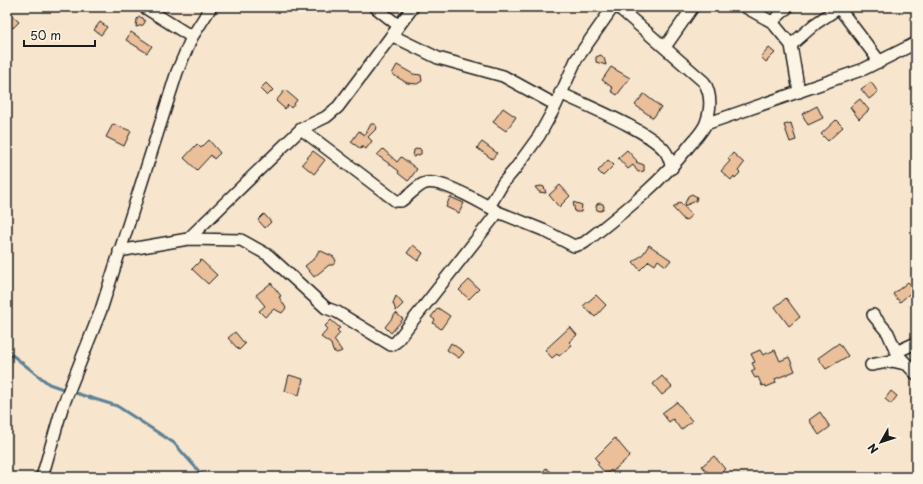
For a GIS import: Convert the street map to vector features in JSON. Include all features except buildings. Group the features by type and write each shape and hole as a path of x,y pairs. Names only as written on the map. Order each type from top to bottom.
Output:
{"street":[{"path":"144,7 192,37"},
{"path":"42,477 62,408 101,310 177,72 192,37 211,7"},
{"path":"375,7 399,26"},
{"path":"188,239 301,129 326,117 338,106 393,36 413,7"},
{"path":"120,251 188,239 241,240 268,255 326,308 337,312 391,345 396,342 410,324 494,209 503,183 539,136 556,105 560,93 576,60 613,7"},
{"path":"301,129 396,201 401,201 423,184 432,183 447,187 494,209 539,227 571,246 584,243 640,199 672,168 706,124 710,97 706,85 665,47 618,7"},
{"path":"665,47 693,7"},
{"path":"745,7 772,22 790,45 799,92"},
{"path":"772,22 788,7"},
{"path":"790,45 815,24 840,8 880,62"},
{"path":"393,36 438,58 503,76 556,105"},
{"path":"706,124 880,62 916,43"},
{"path":"560,93 637,130 655,142 666,152 672,168"},
{"path":"872,315 888,333 896,352 905,364 916,374"},
{"path":"896,352 916,343"},
{"path":"871,365 892,361 905,364"}],"waterway":[{"path":"7,351 49,384 66,390"},
{"path":"72,392 117,406 174,443 204,477"}]}
